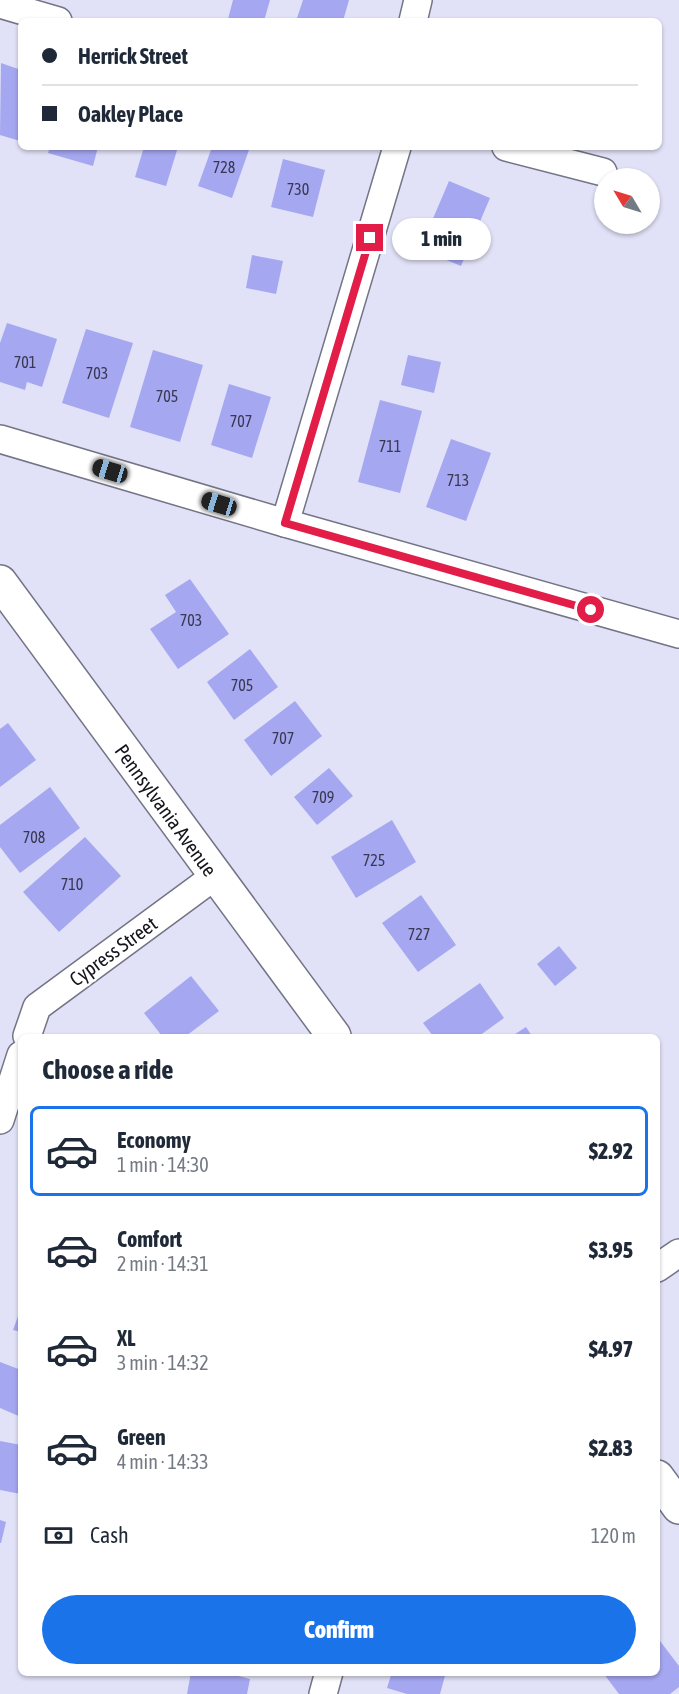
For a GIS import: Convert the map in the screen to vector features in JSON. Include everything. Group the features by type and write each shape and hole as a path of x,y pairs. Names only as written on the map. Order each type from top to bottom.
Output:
{"main road":[{"name":"Pennsylvania Avenue","path":"0,582 333,1034"},
{"path":"660,1481 679,1507"}],"street":[{"path":"414,18 418,0"},
{"path":"0,4 48,18"},
{"path":"285,523 396,150"},
{"path":"518,150 594,170"},
{"path":"0,439 285,523 679,634"},
{"name":"Cypress Street","path":"28,1034 37,1007 215,876"},
{"path":"0,1120 18,1064"},
{"path":"660,1266 679,1252"},
{"path":"323,1694 328,1676"}],"building":[{"path":"233,0 270,0 265,18 228,18"},
{"path":"303,0 349,0 344,18 297,18"},
{"path":"1,63 18,69 18,140 0,135"},
{"path":"49,150 97,150 93,166 48,153"},
{"path":"143,150 177,150 166,186 135,177"},
{"path":"211,150 249,150 232,198 198,186"},
{"path":"283,159 325,170 313,217 271,207"},
{"path":"449,181 490,198 461,266 420,249"},
{"path":"252,255 283,261 276,294 246,288"},
{"path":"7,323 57,339 42,387 27,382 25,390 0,382 0,343"},
{"path":"86,329 133,343 109,418 62,403"},
{"path":"153,350 203,365 180,442 130,427"},
{"path":"408,355 441,362 434,393 401,385"},
{"path":"229,384 271,397 252,458 211,445"},
{"path":"380,400 422,411 400,493 358,482"},
{"path":"451,439 491,453 466,521 426,507"},
{"path":"190,579 229,634 178,669 150,629 176,612 165,595"},
{"path":"250,649 278,687 234,720 207,682"},
{"path":"295,701 322,736 271,776 244,740"},
{"path":"8,723 36,760 0,787 0,729"},
{"path":"329,768 353,796 317,825 294,797"},
{"path":"50,787 80,828 20,873 0,847 0,825"},
{"path":"392,820 416,862 356,898 331,857"},
{"path":"85,837 121,876 59,932 23,892"},
{"path":"421,895 456,945 418,972 382,923"},
{"path":"559,946 577,968 555,986 537,964"},
{"path":"191,976 219,1011 189,1034 160,1034 144,1013"},
{"path":"480,983 504,1018 482,1034 431,1034 423,1023"},
{"path":"526,1027 531,1034 515,1034"},
{"path":"18,1316 18,1331 13,1330"},
{"path":"0,1362 18,1369 18,1416 0,1408"},
{"path":"0,1441 18,1444 18,1493 0,1490"},
{"path":"0,1520 6,1522 1,1543 0,1543"},
{"path":"660,1641 679,1666 679,1687 670,1694 619,1694 606,1676 660,1676"},
{"path":"190,1676 238,1676 250,1679 247,1694 187,1694"},
{"path":"391,1676 445,1676 440,1694 407,1694 387,1688"}],"route":[{"path":"370,238 285,523 591,610"}]}
